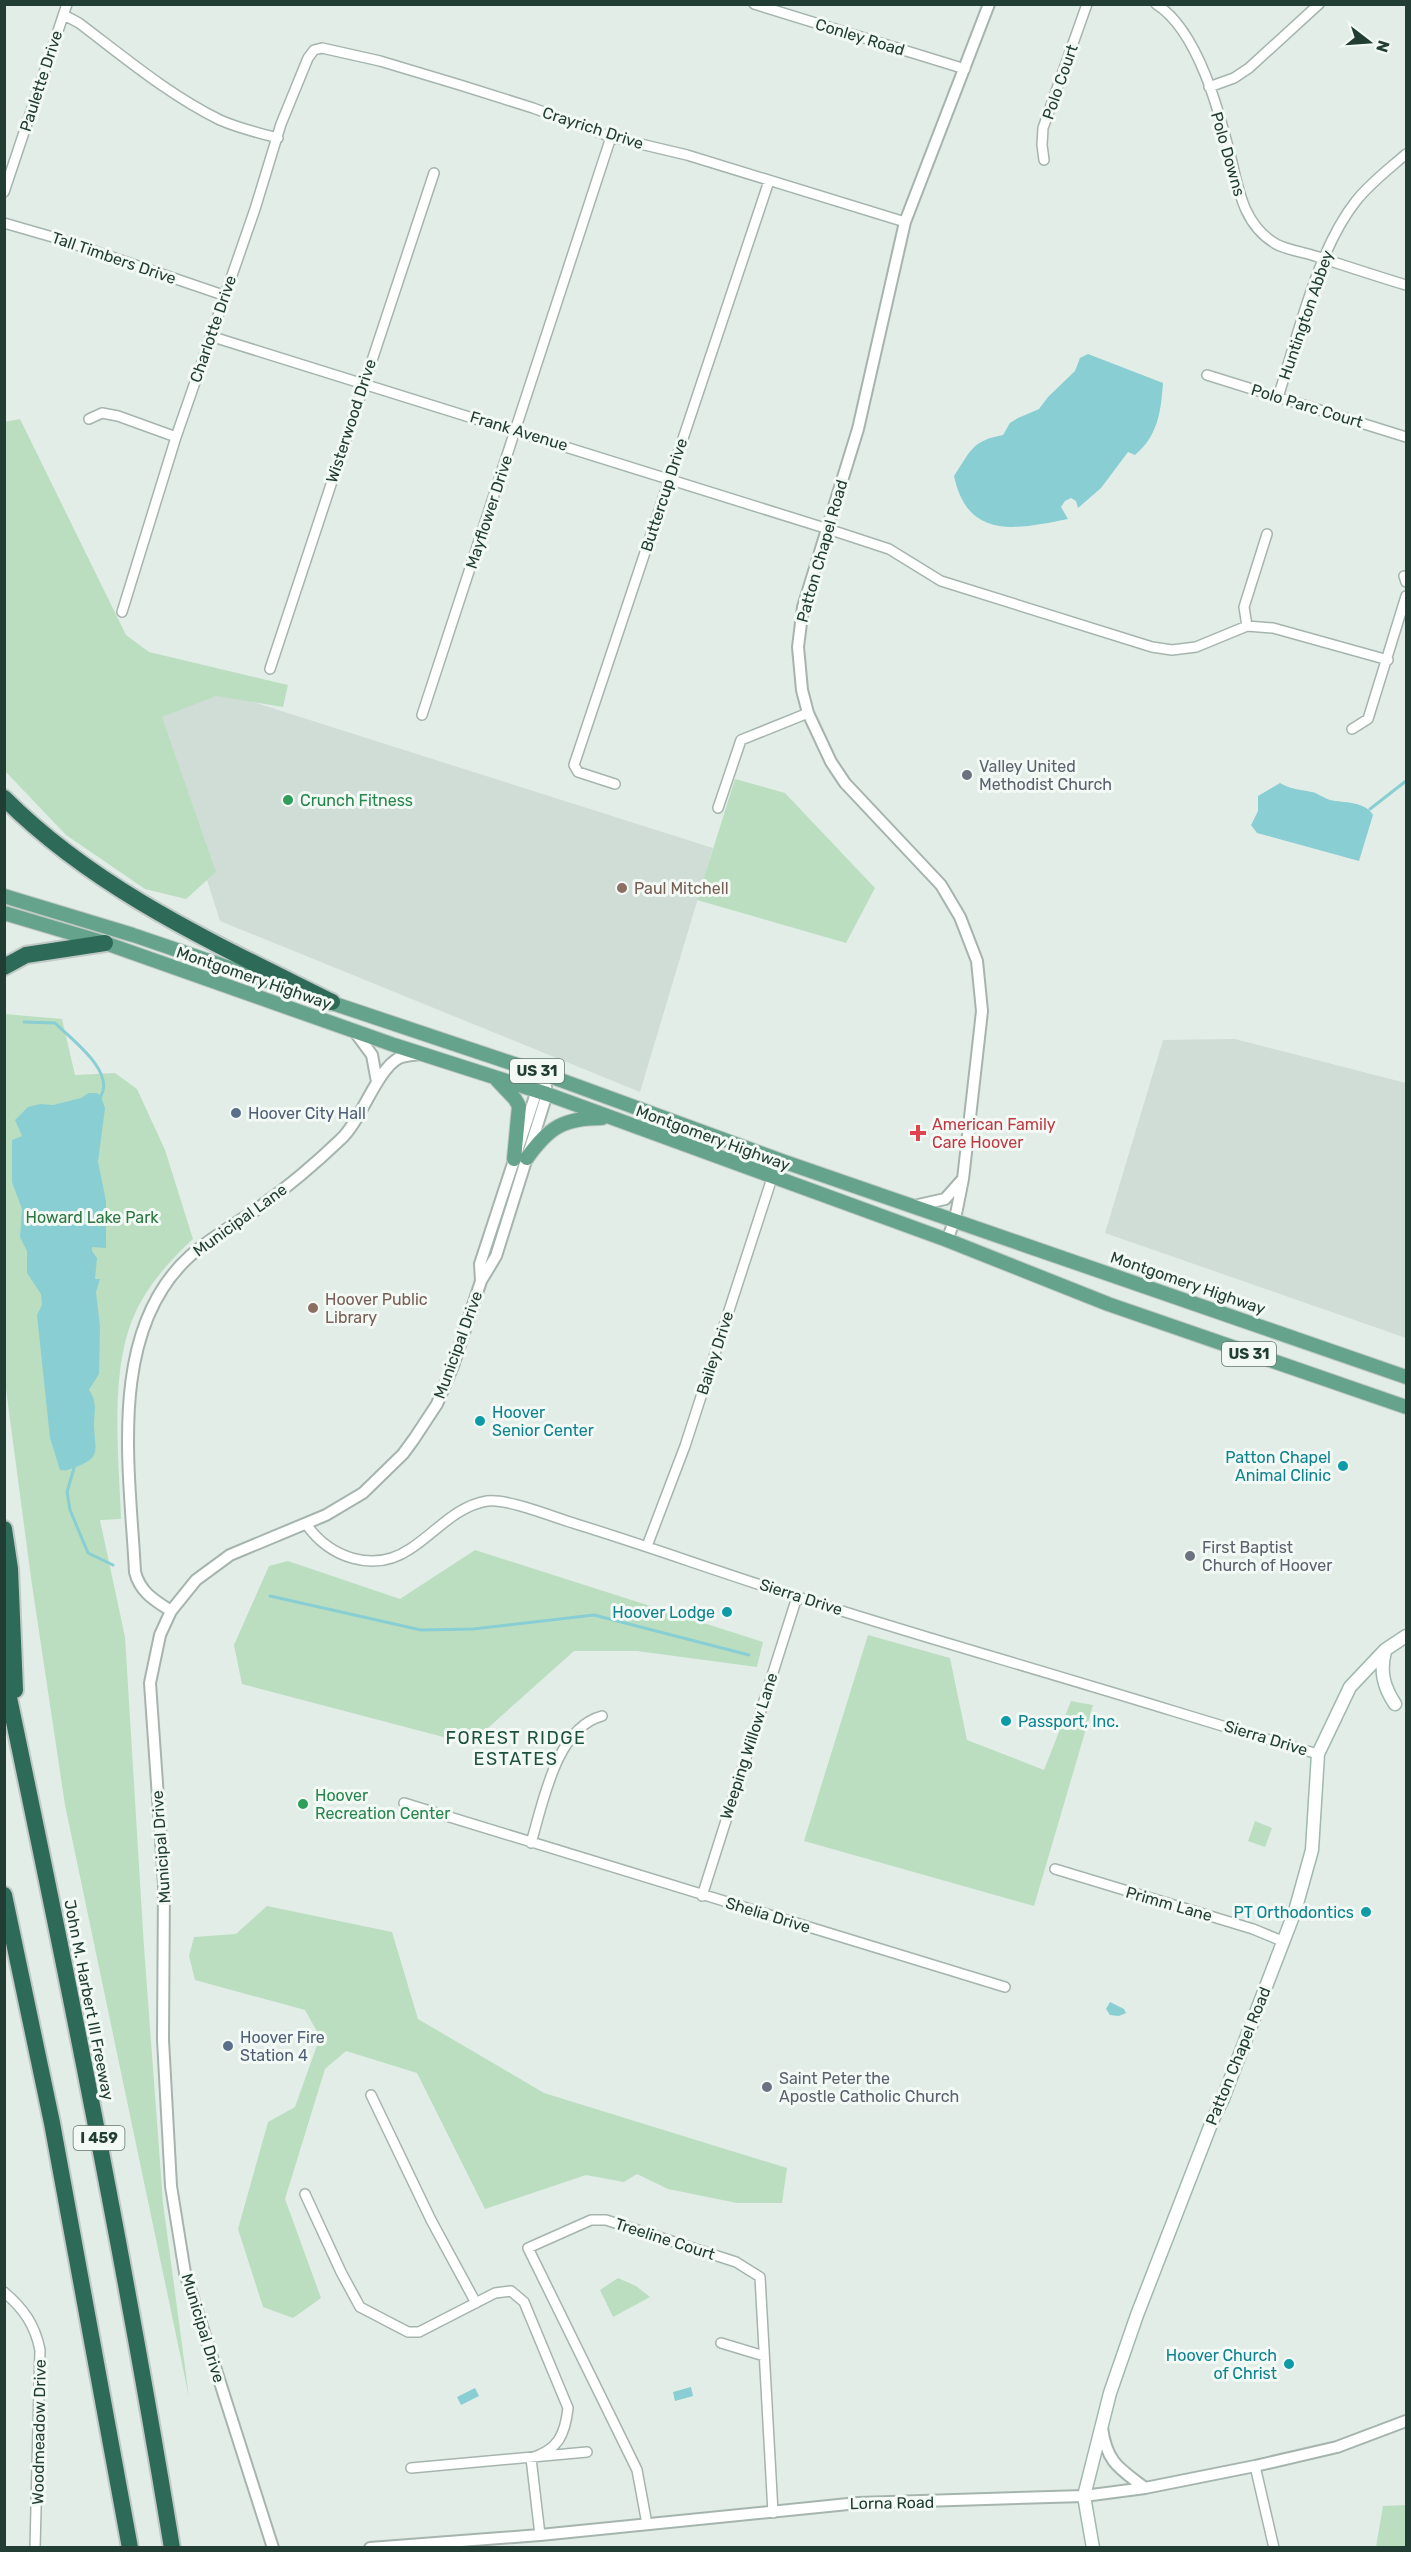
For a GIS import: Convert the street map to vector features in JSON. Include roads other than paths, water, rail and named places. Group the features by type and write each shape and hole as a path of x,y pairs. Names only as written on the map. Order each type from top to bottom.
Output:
{"highway":[{"path":"4,798 71,857 119,890 169,920 332,1002"},
{"path":"4,967 26,955 105,943"},
{"path":"4,1529 10,1569 16,1730"},
{"name":"John M. Harbert III Freeway","path":"4,1674 98,2132 150,2412 172,2547"},
{"name":"I 459","path":"4,1895 52,2123 130,2547"}],"main road":[{"name":"Montgomery Highway","path":"4,896 133,935 544,1074 771,1157 1407,1377"},
{"name":"Montgomery Highway","path":"4,913 105,943 353,1030 490,1075 947,1240 1108,1304 1407,1407"},
{"path":"490,1075 505,1088 519,1106 520,1158"},
{"path":"520,1158 551,1130 565,1122 585,1118 611,1118"},
{"name":"Patton Chapel Road","path":"1083,2496 1110,2393 1137,2315 1295,1911 1312,1850 1318,1754 1350,1687 1386,1650 1407,1636"},
{"path":"1386,1650 1381,1665 1383,1679 1387,1692 1395,1704"},
{"path":"1083,2496 1093,2547"}],"street":[{"name":"Paulette Drive","path":"4,192 67,4"},
{"name":"Conley Road","path":"754,4 965,69"},
{"name":"Patton Chapel Road","path":"947,1240 955,1219 963,1179 981,1011 977,961 970,938 941,885 845,783 826,753 808,713 799,668 800,628 803,607 858,429 905,222 988,4"},
{"name":"Polo Court","path":"1044,160 1043,128 1087,4"},
{"name":"Polo Downs","path":"1156,4 1183,30 1203,68 1231,160 1239,195 1258,229 1276,244 1407,285"},
{"path":"1209,87 1234,78 1249,68 1319,4"},
{"path":"64,15 79,23 163,87 194,105 221,120 278,138"},
{"name":"Crayrich Drive","path":"314,50 322,48 380,61 533,108 611,137 687,155 905,222"},
{"name":"Charlotte Drive","path":"122,612 176,437 255,209 289,102 314,50"},
{"name":"Mayflower Drive","path":"422,715 611,137"},
{"name":"Huntington Abbey","path":"1278,396 1323,259 1338,228 1356,201 1407,154"},
{"name":"Wisterwood Drive","path":"270,669 434,173"},
{"name":"Buttercup Drive","path":"615,784 578,772 573,765 769,181"},
{"name":"Tall Timbers Drive","path":"4,223 56,238 224,295"},
{"name":"Frank Avenue","path":"210,336 669,478 889,549 941,581 1152,647 1173,650 1196,647 1247,627"},
{"name":"Polo Parc Court","path":"1208,375 1407,438"},
{"path":"89,419 102,413 118,416 176,437"},
{"path":"1267,534 1244,608 1247,627 1273,628 1388,660"},
{"path":"1352,729 1368,719 1407,597"},
{"path":"718,808 741,740 808,713"},
{"path":"353,1030 372,1055 377,1082"},
{"name":"Municipal Lane","path":"171,1611 144,1592 135,1572 128,1420 136,1349 153,1304 190,1256 310,1168 349,1132 377,1082 399,1058 424,1054"},
{"name":"Municipal Drive","path":"273,2547 185,2273 171,2186 163,2040 164,1884 150,1683 160,1635 171,1611 196,1580 231,1555 326,1515 363,1493 403,1454 437,1404 453,1366 481,1281 496,1256 520,1158 541,1093 544,1074"},
{"name":"Bailey Drive","path":"648,1546 687,1438 772,1178 771,1157"},
{"path":"914,1206 945,1199 963,1179"},
{"name":"Sierra Drive","path":"306,1524 317,1540 345,1557 360,1561 376,1560 392,1558 407,1551 459,1512 488,1501 513,1505 648,1546 797,1597 1318,1754"},
{"name":"Weeping Willow Lane","path":"702,1896 797,1597"},
{"path":"531,1843 554,1769 565,1744 583,1725 602,1716"},
{"name":"Shelia Drive","path":"404,1803 1005,1987"},
{"name":"Primm Lane","path":"1055,1869 1253,1929 1282,1941"},
{"path":"371,2095 431,2220 476,2303"},
{"path":"305,2194 360,2307 408,2332 419,2332 495,2293 511,2290 524,2302 568,2408 566,2424 556,2445 545,2454 531,2458"},
{"name":"Treeline Court","path":"647,2524 637,2470 528,2248 591,2220 606,2220 747,2266 760,2277 773,2513"},
{"name":"Woodmeadow Drive","path":"4,2292 19,2304 30,2320 36,2332 40,2350 35,2547"},
{"path":"721,2343 764,2356"},
{"name":"Lorna Road","path":"370,2547 540,2535 858,2503 1083,2496 1145,2488 1255,2466 1337,2447 1407,2421"},
{"path":"1102,2426 1105,2449 1120,2469 1145,2488"},
{"path":"411,2468 587,2452"},
{"path":"531,2458 540,2535"},
{"path":"1255,2466 1274,2547"}],"water":[{"path":"1088,354 1163,383 1157,422 1149,440 1135,455 1128,452 1101,488 1078,508 1076,501 1071,498 1065,501 1061,507 1068,519 1013,527 997,526 983,521 971,512 961,497 954,476 973,448 984,440 1003,435 1010,423 1039,409 1075,371 1080,358"},
{"path":"1280,783 1330,800 1354,803 1369,810 1373,815 1359,861 1257,833 1251,825 1258,811 1258,796"},
{"path":"89,1093 97,1093 101,1096 105,1108 98,1162 106,1201 106,1248 92,1247 97,1258 95,1279 100,1279 96,1292 100,1327 99,1374 89,1390 95,1403 95,1453 89,1461 68,1470 60,1470 50,1438 37,1315 42,1305 41,1294 27,1273 27,1251 20,1237 22,1209 12,1182 12,1140 22,1136 15,1120 28,1107 40,1104 53,1105 81,1098"},
{"path":"1110,2002 1124,2009 1126,2013 1119,2016 1110,2015 1106,2009"},
{"path":"691,2387 693,2396 675,2401 673,2392"},
{"path":"475,2388 479,2396 461,2405 457,2397"}],"waterway":[{"path":"1370,809 1406,781"},
{"path":"24,1022 55,1023 80,1047 97,1066 102,1076 104,1086 101,1096"},
{"path":"74,1468 67,1492 70,1510 88,1553 113,1565"},
{"path":"270,1596 421,1630 473,1629 594,1615 749,1655"}],"place":[{"name":"Valley United Methodist Church","path":"967,775"},
{"name":"Crunch Fitness","path":"288,800"},
{"name":"Paul Mitchell","path":"622,888"},
{"name":"Hoover City Hall","path":"236,1113"},
{"name":"American Family Care Hoover","path":"918,1133"},
{"name":"Hoover Public Library","path":"313,1308"},
{"name":"Hoover Senior Center","path":"480,1421"},
{"name":"Patton Chapel Animal Clinic","path":"1343,1466"},
{"name":"First Baptist Church of Hoover","path":"1190,1556"},
{"name":"Hoover Lodge","path":"727,1612"},
{"name":"Passport, Inc.","path":"1006,1721"},
{"name":"Hoover Recreation Center","path":"303,1804"},
{"name":"PT Orthodontics","path":"1366,1912"},
{"name":"Hoover Fire Station 4","path":"228,2046"},
{"name":"Saint Peter the Apostle Catholic Church","path":"767,2087"},
{"name":"Hoover Church of Christ","path":"1289,2364"}],"district":[{"name":"FOREST RIDGE ESTATES","path":"516,1748"}],"park label":[{"name":"Howard Lake Park","path":"92,1217"}]}
